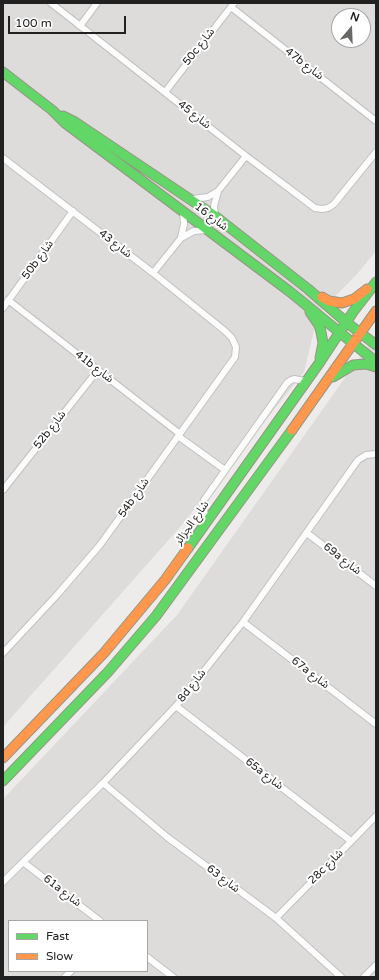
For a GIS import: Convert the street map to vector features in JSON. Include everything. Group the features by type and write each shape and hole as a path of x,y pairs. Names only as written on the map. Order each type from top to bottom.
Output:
{"main road":[{"name":"شارع 16","path":"3,72 52,110 65,123 305,304 376,362"},
{"name":"شارع 16","path":"52,110 75,122 215,216 376,345"},
{"path":"308,289 330,301 342,303 354,299 376,282"},
{"name":"شارع الجزائر","path":"3,758 73,686 165,580 305,381 320,362 346,322 376,282"},
{"path":"305,304 319,325 321,332 323,343 320,362"},
{"path":"3,781 108,672 156,616 256,482 376,311"},
{"path":"327,381 353,365 366,364 376,366"}],"street":[{"name":"شارع 45","path":"51,3 246,156 315,208 328,208 340,198 376,152"},
{"path":"80,26 98,3"},
{"name":"50c شارع","path":"165,92 233,5"},
{"name":"47b شارع","path":"233,5 376,121"},
{"path":"191,199 202,199 218,191 246,156"},
{"name":"شارع 43","path":"3,158 73,211 224,331"},
{"path":"215,216 214,206 218,191"},
{"name":"50b شارع","path":"3,308 73,211"},
{"path":"181,238 184,224 183,211"},
{"path":"153,274 181,238 194,231 208,230"},
{"name":"41b شارع","path":"8,300 179,435 226,470"},
{"name":"54b شارع","path":"3,653 52,601 100,545 235,357 236,347 232,338 224,331"},
{"name":"52b شارع","path":"3,490 98,370"},
{"path":"207,522 203,503 287,383 294,379 305,381"},
{"name":"8d شارع","path":"3,882 103,783 176,706 243,622 353,466 358,460 366,455 376,454"},
{"name":"69a شارع","path":"307,533 376,586"},
{"name":"67a شارع","path":"243,622 376,724"},
{"name":"65a شارع","path":"176,706 351,841"},
{"name":"شارع 63","path":"103,783 167,838 276,918 341,977"},
{"name":"28c شارع","path":"276,918 376,816"},
{"name":"61a شارع","path":"23,862 99,920"},
{"path":"148,958 173,977"},
{"path":"364,977 376,965"}],"shaded area":[{"path":"3,3 376,3 376,251 357,274 318,314 304,372 181,526 3,727"},
{"path":"376,334 376,977 3,977 3,799 177,615"}],"traffic: fast":[{"path":"3,72 52,110 65,123 289,291 376,362"},
{"path":"63,116 75,122 215,216 376,345"},
{"path":"188,548 320,362 353,312 376,282"},
{"path":"310,312 319,325 321,332 323,343 320,358"},
{"path":"333,377 353,365 366,364 376,367"},
{"path":"3,781 108,672 156,616 292,430"}],"traffic: slow":[{"path":"322,297 329,301 342,303 354,299 367,289"},
{"path":"292,430 376,311"},
{"path":"3,758 104,653 165,580 188,548"}]}
